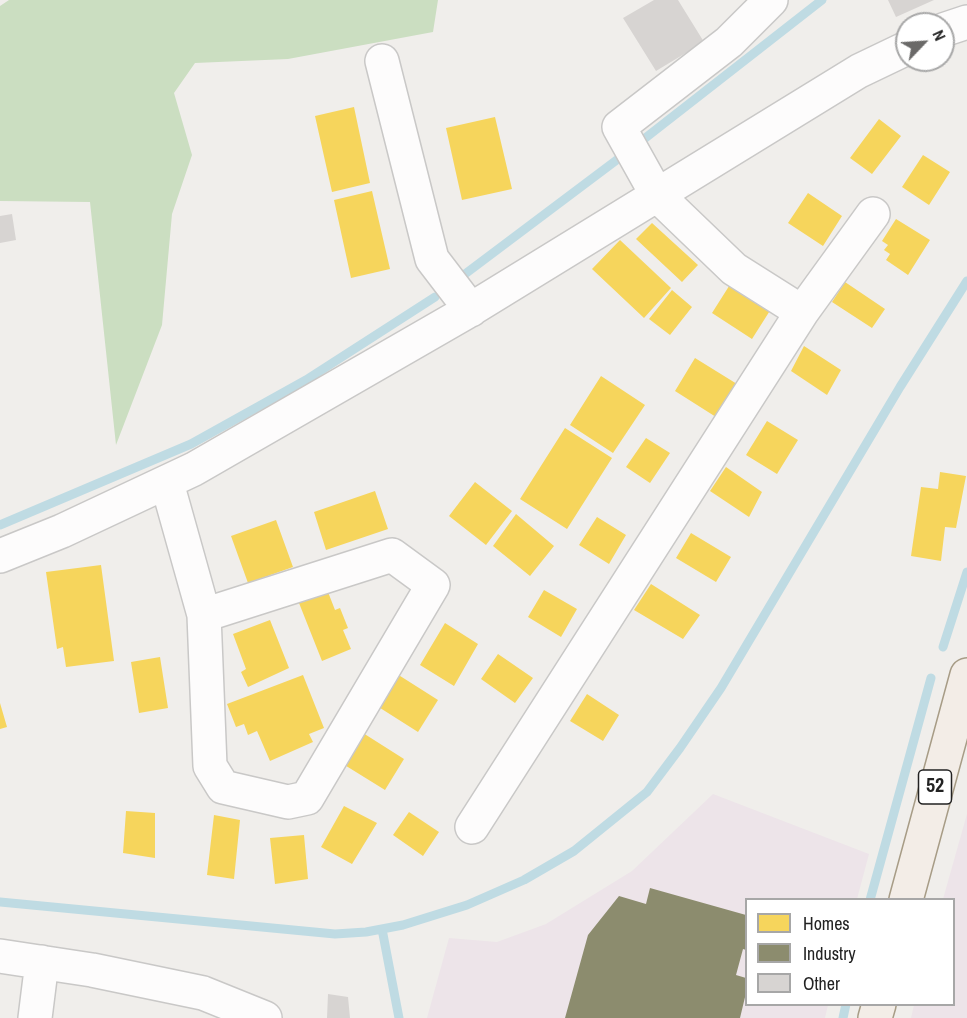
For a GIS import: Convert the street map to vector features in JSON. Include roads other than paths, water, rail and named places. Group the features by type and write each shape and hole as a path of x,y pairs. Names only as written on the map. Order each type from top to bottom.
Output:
{"main road":[{"name":"52","path":"907,898 967,675"}],"street":[{"path":"771,0 729,42 619,127 657,195 734,269 802,312"},
{"path":"0,556 167,483 471,309 859,71 895,54"},
{"path":"382,61 432,259 471,309"},
{"path":"472,827 802,312 873,214"},
{"path":"167,483 204,615 210,766 223,788 288,802 307,798 433,585 392,555 204,615"},
{"path":"0,956 202,993 265,1018"},
{"path":"35,1018 42,962"}],"waterway":[{"path":"644,139 822,0"},
{"path":"465,274 618,159"},
{"path":"0,902 335,934 366,932 403,925 467,905 524,880 574,851 647,792 680,748 721,688 900,387 967,281"},
{"path":"0,525 191,444 306,380 435,297"},
{"path":"943,647 967,572"},
{"path":"871,898 931,678"},
{"path":"382,929 399,1018"},
{"path":"843,1018 846,1006"}]}
